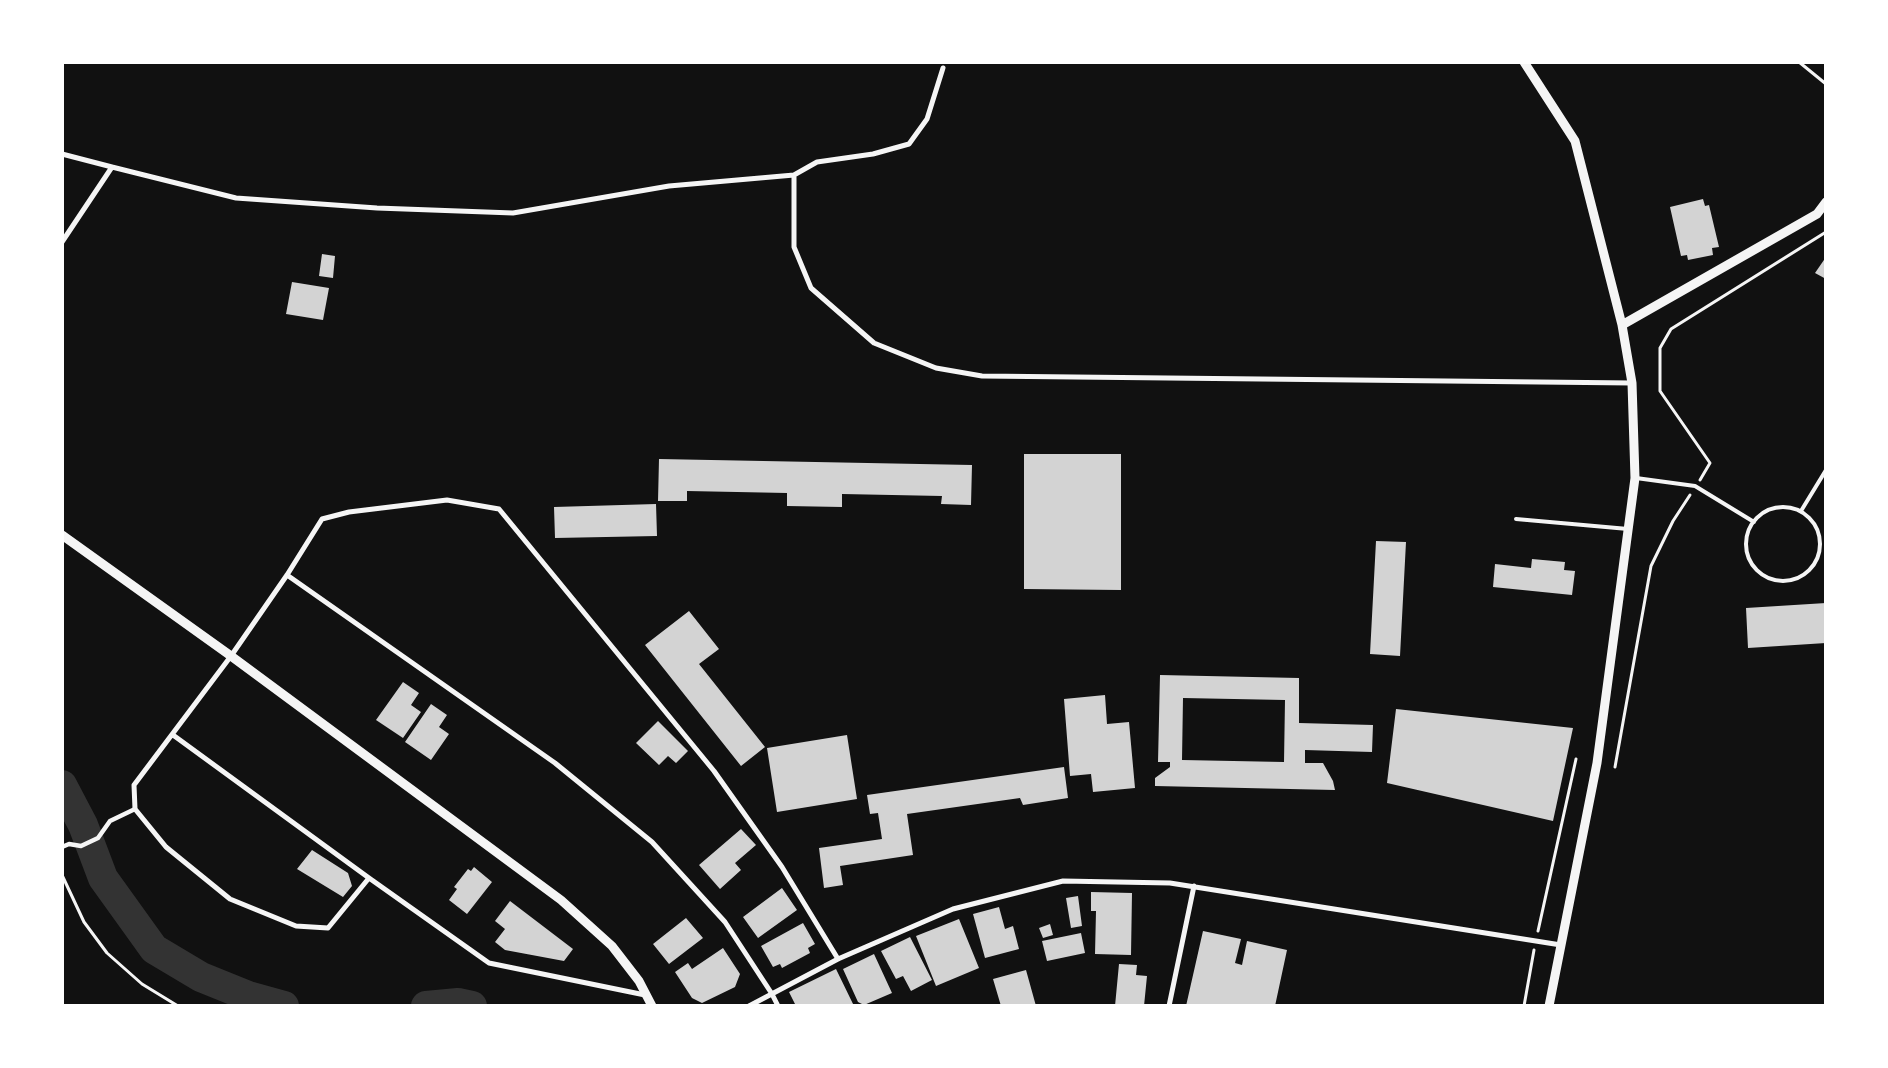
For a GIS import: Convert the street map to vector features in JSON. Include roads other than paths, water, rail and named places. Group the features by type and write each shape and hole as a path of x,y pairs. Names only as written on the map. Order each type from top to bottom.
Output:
{"street":[{"path":"1524,62 1575,141 1626,342 1632,383 1635,478 1597,763 1549,1006"},
{"path":"62,154 236,198 377,208 512,213 669,186 794,175 817,162 873,154 909,144 927,119 943,68"},
{"path":"62,242 112,167"},
{"path":"794,175 794,247 811,288 874,343 936,368 982,376 1632,383"},
{"path":"1622,325 1821,212 1826,202"},
{"path":"368,878 328,928 296,926 230,899 166,847 135,809 134,784 231,656 287,575 322,519 349,512 447,500 499,509 714,771 782,867 838,959"},
{"path":"62,536 231,656 561,900 612,946 639,981 652,1006"},
{"path":"287,575 555,763 652,842 725,922 778,1006"},
{"path":"173,735 368,878 489,963 647,995"},
{"path":"62,847 68,844 81,846 98,838 110,821 135,809"},
{"path":"749,1006 838,959 953,909 1063,881 1170,882 1561,945"},
{"path":"1169,1006 1194,886"}],"lane":[{"path":"1801,511 1826,470"},
{"path":"1635,478 1696,486 1754,522"},
{"path":"1777,507 1789,507 1801,511 1811,519 1818,530 1819,555 1813,567 1803,575 1792,580 1779,581 1757,571 1750,561 1746,550 1746,538 1754,522 1766,511 1777,507"},
{"path":"1516,519 1628,529"}],"waterway":[{"path":"62,785 83,825 103,878 154,949 201,977 248,996 284,1006"},
{"path":"426,1006 458,1003 472,1006"}]}
